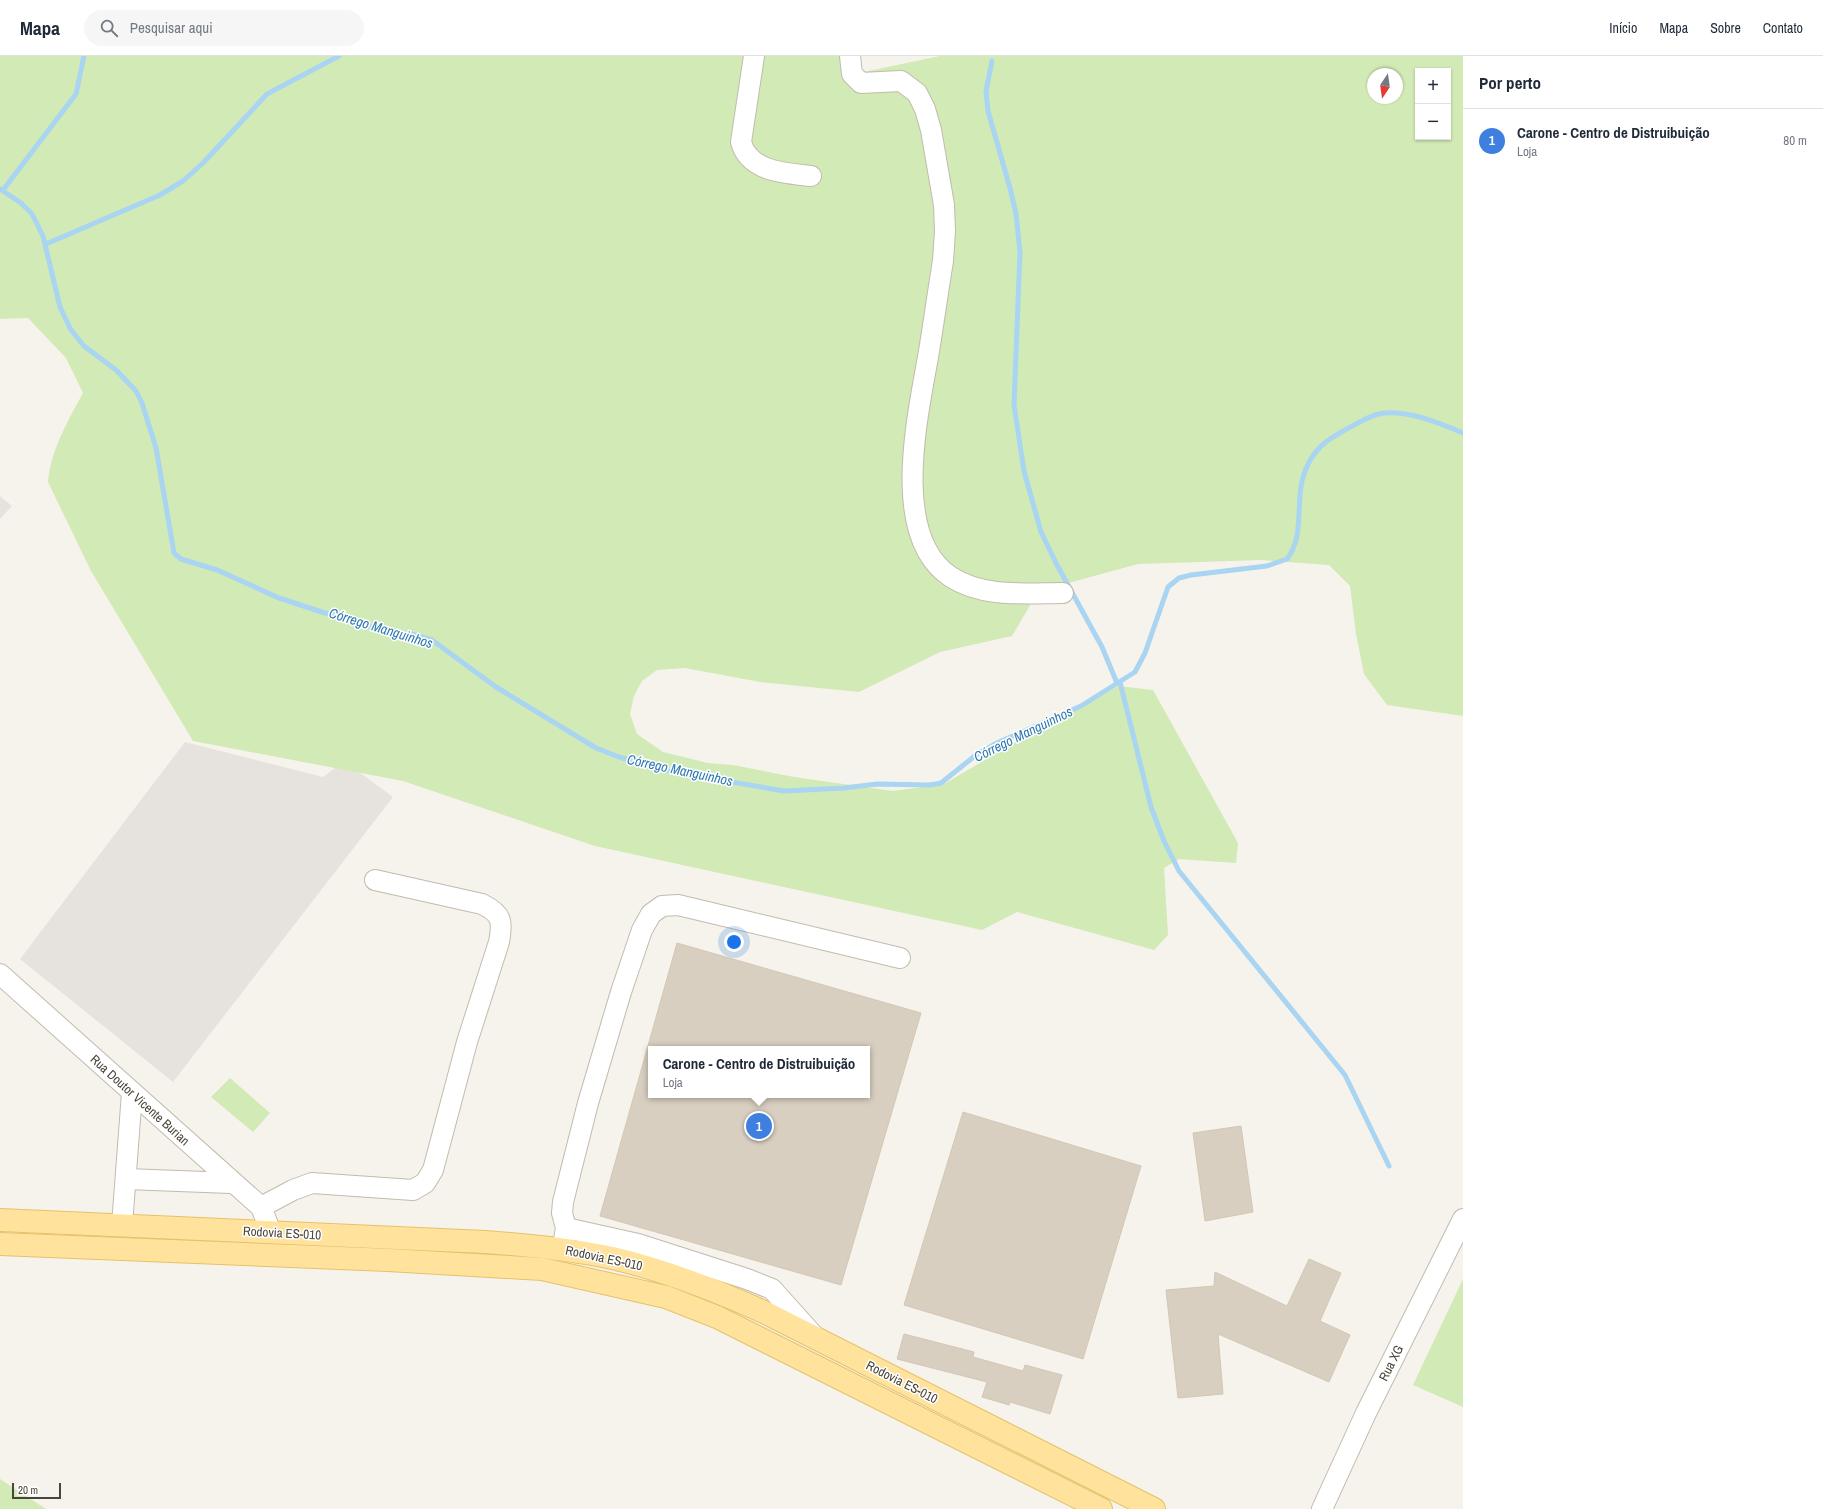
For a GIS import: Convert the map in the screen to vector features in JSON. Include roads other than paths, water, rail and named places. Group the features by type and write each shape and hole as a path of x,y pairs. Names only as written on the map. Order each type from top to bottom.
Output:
{"main road":[{"name":"Rodovia ES-010","path":"0,1220 485,1242 562,1249 612,1258 684,1279 725,1295 816,1339 1154,1509"},
{"name":"Rodovia ES-010","path":"0,1244 542,1268 610,1283 666,1297 718,1317 1101,1509"}],"street":[{"path":"754,56 741,142 744,152 755,163 777,172 811,176"},
{"path":"850,56 852,74 861,83 901,81 917,93 931,130 944,205 945,231 943,261 912,448 913,490 917,524 921,540 939,566 950,576 960,582 978,588 1002,593 1063,593"},
{"path":"261,1207 293,1190 312,1183 413,1190 426,1183 433,1170 467,1042 499,942 502,926 495,911 482,904 375,880"},
{"path":"562,1249 566,1228 562,1213 564,1196 588,1103 621,992 642,930 651,914 662,906 678,905 900,958"},
{"name":"Rua Doutor Vicente Burian","path":"0,974 261,1207 271,1232"},
{"path":"122,1225 132,1093"},
{"path":"126,1179 232,1182"},
{"name":"Rua XG","path":"1322,1509 1366,1413 1463,1219"},
{"path":"566,1228 638,1244 732,1274 772,1289 816,1339"}],"waterway":[{"path":"3,190 76,94 84,56"},
{"path":"46,244 160,195 183,181 203,163 267,94 339,56"},
{"path":"992,61 986,91 988,111 1016,214 1020,252 1014,405 1024,471 1041,532 1057,565 1102,647 1117,683"},
{"name":"Córrego Manguinhos","path":"0,189 21,203 32,214 43,236 60,307 71,330 84,346 116,370 136,391 142,403 156,448 174,553 181,559 217,570 279,598 325,613 338,615 380,630 411,634 432,640 496,687 596,748 619,757 673,772 784,791 844,788 877,784 930,785 941,783 976,755 997,743 1081,706 1135,672 1145,653 1168,587 1179,578 1191,575 1267,566 1287,559 1296,541 1298,532 1300,491 1302,481 1310,460 1315,452 1329,439 1366,419 1377,414 1384,413 1415,416 1463,433"},
{"path":"1120,682 1151,807 1164,841 1179,871 1345,1075 1389,1166"}],"place":[{"name":"Carone - Centro de Distruibuição","path":"759,1126"}]}
